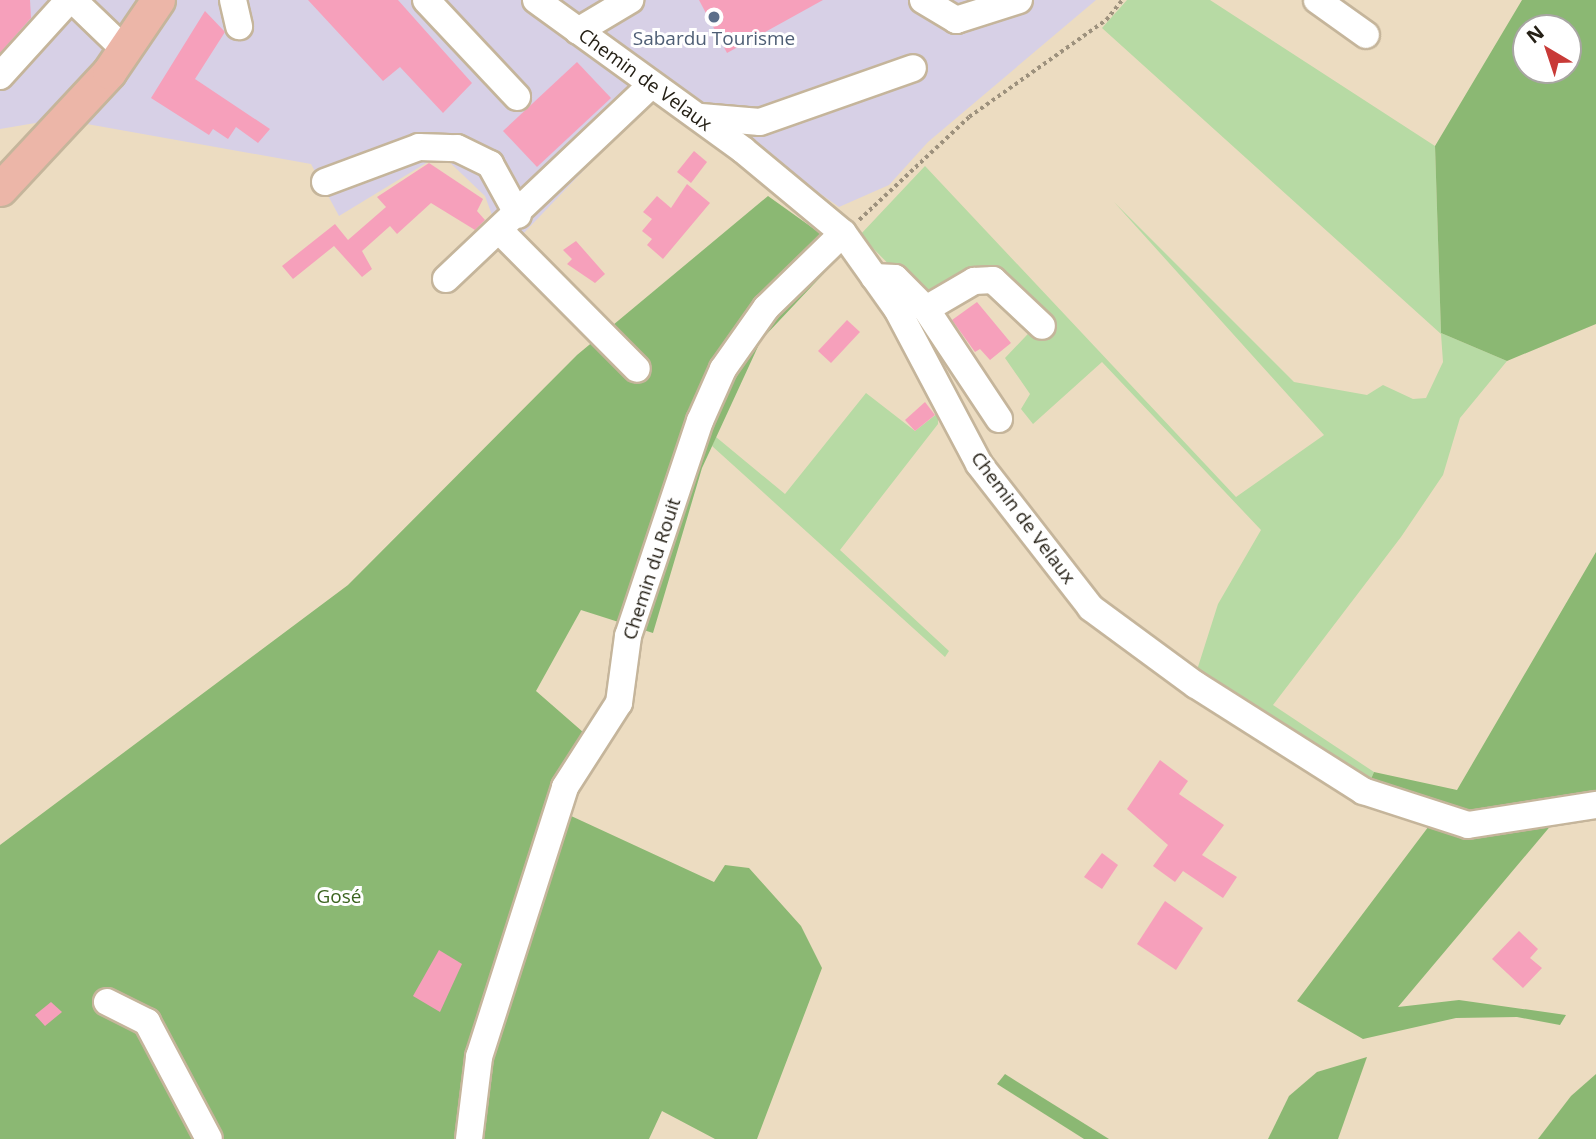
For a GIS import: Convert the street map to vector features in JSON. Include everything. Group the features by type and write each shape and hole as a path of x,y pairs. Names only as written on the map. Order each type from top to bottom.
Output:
{"main road":[{"path":"0,166 119,45 140,0"},
{"path":"0,189 158,0"}],"street":[{"path":"0,76 71,0 119,45"},
{"path":"233,0 239,26"},
{"path":"426,0 517,97"},
{"name":"Chemin de Velaux","path":"536,0 650,86 696,116 843,233 874,277 979,464 1091,608 1164,662 1363,791 1468,825 1596,805"},
{"path":"578,31 630,0"},
{"path":"923,0 956,20 1019,0"},
{"path":"1317,0 1366,35"},
{"path":"696,116 760,122 913,68"},
{"path":"446,279 509,223 650,86"},
{"path":"325,182 419,146 457,148 490,164 509,223 637,369"},
{"name":"Chemin du Rouit","path":"469,1139 479,1057 565,787 619,703 628,636 699,421 742,340 800,270 843,233"},
{"path":"874,277 895,278 926,309 999,419"},
{"path":"926,309 974,281 993,280 1042,326"},
{"path":"107,1002 147,1022 209,1139"}],"path":[{"path":"843,233 969,117 1106,20 1122,0"}],"shaded area":[{"path":"0,0 1096,0 928,142 889,185 839,207 666,84 522,235 496,226 485,196 441,154 339,216 311,164 59,119 0,129"}],"green space":[{"path":"1127,0 1210,0 1435,146 1441,333 1507,361 1460,418 1443,475 1401,537 1273,705 1374,772 1371,779 1197,670 1218,604 1261,530 1102,362 1033,424 1021,409 1030,394 1005,358 1043,318 1013,279 984,271 937,295 913,289 860,235 925,166 1236,497 1324,435 1114,202 1294,382 1367,395 1383,385 1413,399 1426,398 1443,362 1441,334 1102,28"},
{"path":"1522,0 1596,0 1596,324 1507,361 1441,333 1435,146 1512,17 1512,84 1582,84 1582,14 1514,14"},
{"name":"Gosé","path":"768,196 845,251 761,340 702,468 653,633 581,610 536,691 599,746 569,815 714,882 725,865 749,868 801,926 822,968 757,1139 715,1139 662,1111 649,1139 0,1139 0,845 348,585 577,355"},
{"path":"866,393 915,431 938,413 938,424 840,550 949,651 945,657 712,446 716,437 785,494"},
{"path":"1596,552 1596,794 1574,798 1398,1007 1459,1000 1566,1015 1560,1025 1517,1017 1456,1018 1363,1039 1297,1001 1441,810 1371,779 1374,772 1457,790"},
{"path":"1367,1057 1338,1139 1268,1139 1289,1096 1317,1072"},
{"path":"1005,1074 1109,1139 1084,1139 997,1084"},
{"path":"1596,1074 1596,1139 1538,1139 1571,1096"}],"building":[{"path":"0,0 30,0 31,18 0,53"},
{"path":"308,0 398,0 472,83 443,113 400,67 383,81"},
{"path":"699,0 823,0 727,53"},
{"path":"205,11 225,32 195,79 270,129 258,143 236,127 228,139 213,129 209,135 151,98"},
{"path":"577,62 611,98 537,167 503,131"},
{"path":"694,151 707,162 691,183 677,172"},
{"path":"429,163 483,199 477,211 485,220 475,230 431,203 397,234 390,226 362,251 372,269 362,277 334,246 293,279 282,266 335,224 348,240 386,207 377,197"},
{"path":"687,184 710,203 663,259 647,245 652,239 642,231 652,219 643,212 657,196 671,208"},
{"path":"576,241 605,274 595,283 567,264 572,259 563,250"},
{"path":"977,302 1011,343 990,360 980,349 975,352 952,320"},
{"path":"847,320 860,332 831,363 818,351"},
{"path":"925,402 935,415 915,431 905,420"},
{"path":"1160,760 1188,781 1179,794 1224,825 1202,855 1237,877 1223,898 1183,871 1175,882 1153,866 1168,845 1127,809"},
{"path":"1102,853 1118,865 1102,889 1084,877"},
{"path":"1165,901 1203,928 1176,970 1137,944"},
{"path":"1519,931 1538,949 1530,958 1542,968 1523,988 1492,959"},
{"path":"439,950 462,964 440,1012 413,996"},
{"path":"51,1002 62,1012 45,1026 35,1015"}],"place":[{"name":"Sabardu Tourisme","path":"714,17"}]}
